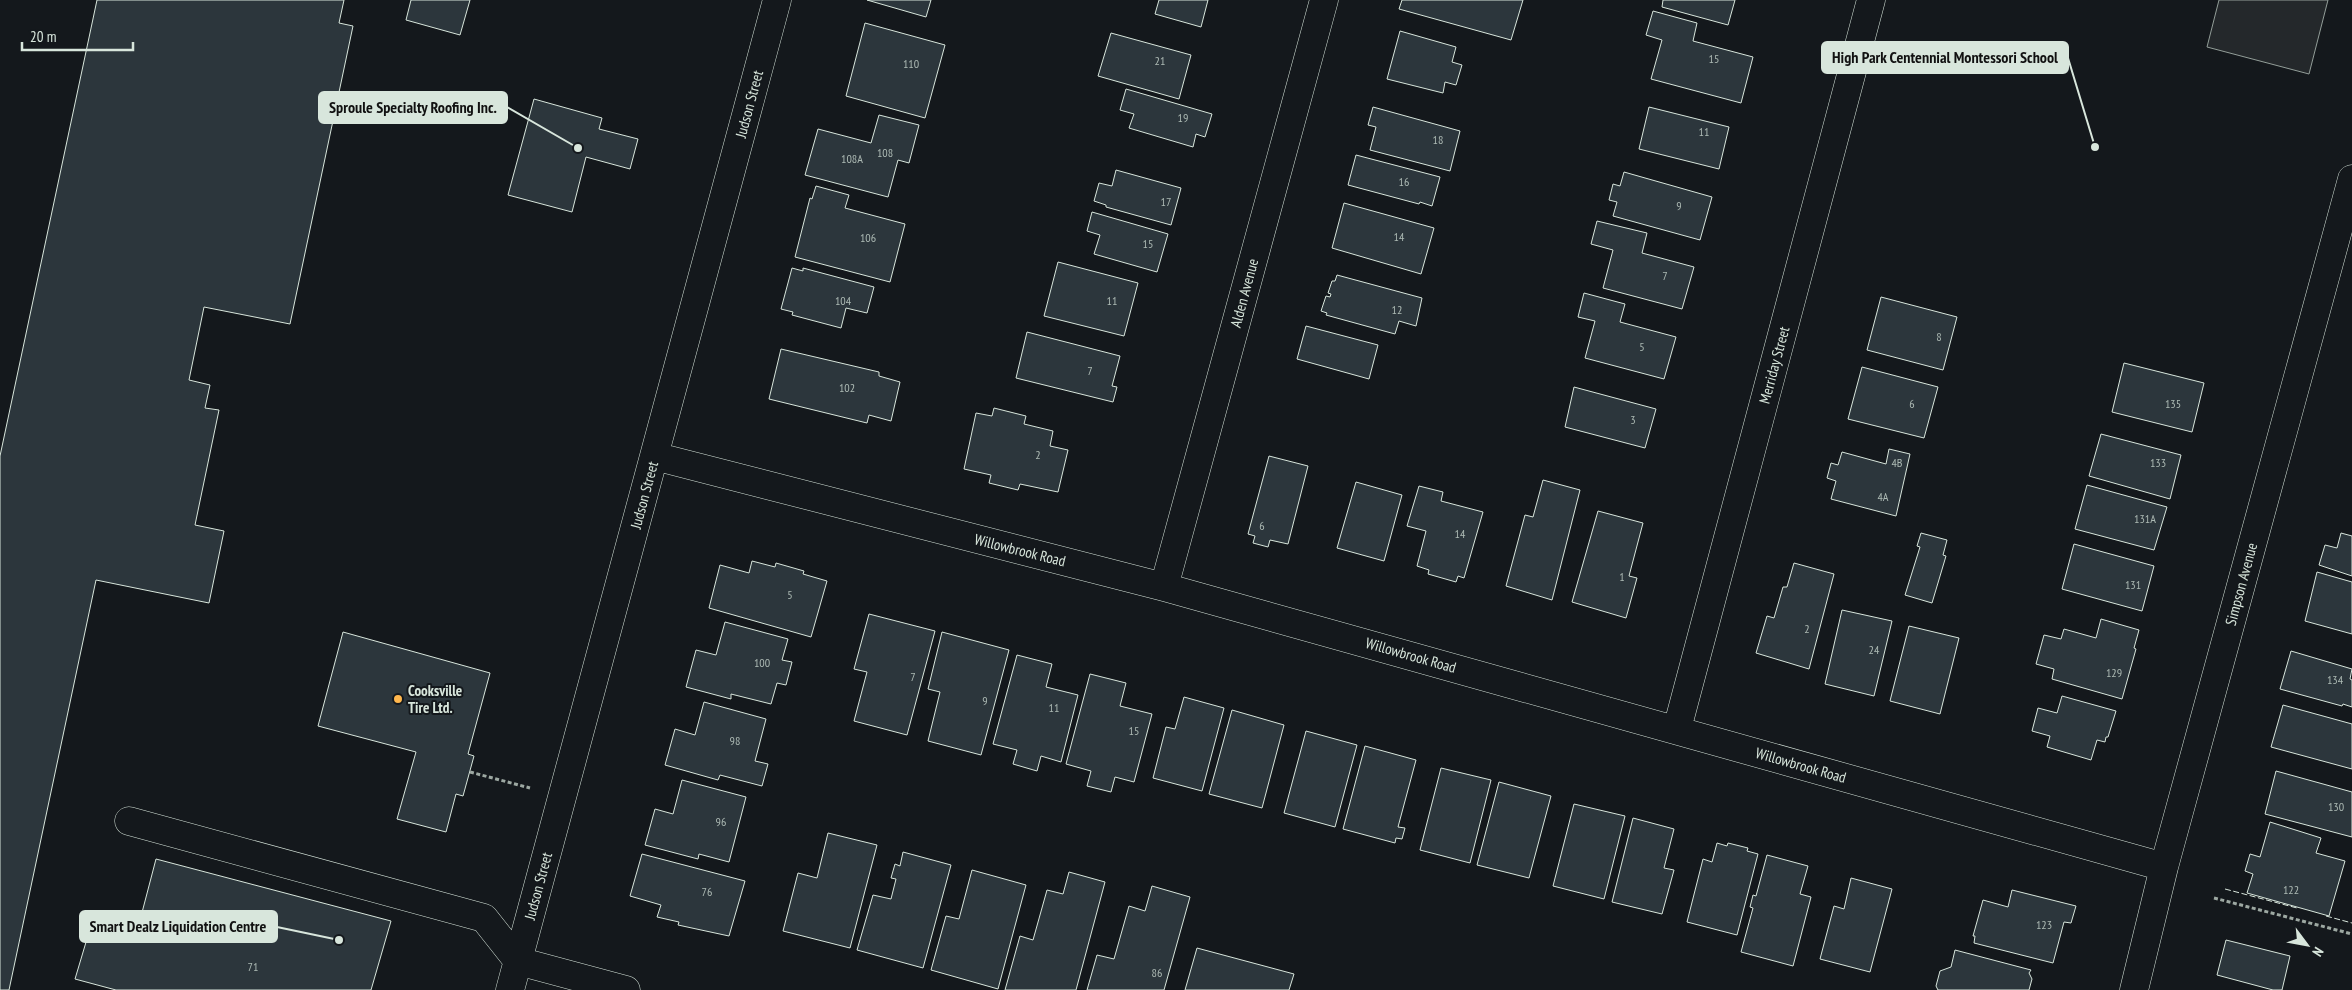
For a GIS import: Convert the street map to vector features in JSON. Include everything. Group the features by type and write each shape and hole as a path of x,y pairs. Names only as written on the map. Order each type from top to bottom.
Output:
{"street":[{"name":"Judson Street","path":"510,990 777,0"},
{"name":"Alden Avenue","path":"1164,587 1324,0"},
{"name":"Merriday Street","path":"1677,729 1871,0"},
{"name":"Simpson Avenue","path":"2134,990 2164,867 2352,180"},
{"name":"Willowbrook Road","path":"654,456 1164,587 1677,729 2164,867"},
{"path":"129,820 484,918 518,961 626,990"}],"path":[{"path":"470,772 562,796"},
{"path":"2214,898 2352,934"}],"shaded area":[{"path":"2219,0 2328,0 2309,74 2207,47"}],"building":[{"path":"97,0 344,0 339,23 353,26 290,324 204,307 189,380 210,385 205,408 219,410 195,525 224,531 209,603 96,580 9,990 0,990 0,456"},
{"path":"411,0 470,0 460,35 406,20"},
{"path":"867,0 931,0 926,17"},
{"path":"1159,0 1208,0 1201,27 1155,14"},
{"path":"1402,0 1523,0 1511,40 1399,9"},
{"path":"1663,0 1735,0 1728,25 1662,7"},
{"path":"1653,11 1697,23 1693,41 1753,57 1741,103 1651,79 1662,40 1646,35"},
{"path":"865,23 945,45 925,118 846,96"},
{"path":"1400,31 1456,47 1452,62 1462,65 1456,85 1445,82 1443,93 1387,79"},
{"path":"1111,33 1191,55 1179,99 1098,76"},
{"path":"1126,89 1212,114 1205,137 1196,134 1193,147 1129,128 1134,114 1120,110"},
{"path":"534,99 602,118 599,129 638,139 630,169 586,157 572,212 508,195"},
{"path":"1373,107 1460,131 1450,171 1370,150 1376,127 1368,125"},
{"path":"1649,107 1729,127 1719,169 1639,149"},
{"path":"879,115 919,125 909,163 898,160 888,197 805,175 818,129 871,143"},
{"path":"1356,155 1440,177 1432,206 1348,185"},
{"path":"1116,170 1181,188 1171,225 1106,207 1106,205 1094,201 1099,183 1112,186"},
{"path":"1624,172 1712,197 1700,240 1613,216 1617,202 1609,200 1613,184 1620,186"},
{"path":"816,186 849,195 845,208 905,224 890,282 795,257 810,198 812,199"},
{"path":"1344,203 1434,228 1421,274 1332,248"},
{"path":"1092,212 1168,234 1157,272 1094,254 1100,235 1087,231"},
{"path":"1597,221 1647,233 1642,253 1694,267 1682,309 1603,288 1613,250 1591,244"},
{"path":"1058,262 1138,283 1124,336 1044,316"},
{"path":"792,268 803,271 803,268 874,287 867,313 846,308 841,328 792,315 793,312 781,309"},
{"path":"1337,275 1422,298 1416,326 1399,321 1395,334 1326,315 1327,313 1321,311 1326,296 1330,297 1331,294 1328,293 1332,281 1335,281"},
{"path":"1584,293 1625,304 1620,322 1676,337 1664,379 1585,358 1595,321 1578,317"},
{"path":"1881,297 1957,317 1943,370 1867,350"},
{"path":"1306,326 1378,345 1369,379 1297,359"},
{"path":"1027,332 1120,356 1112,386 1117,387 1113,402 1016,378"},
{"path":"781,349 879,372 879,376 900,382 891,421 869,415 867,423 769,399"},
{"path":"2124,363 2204,383 2192,432 2112,412"},
{"path":"1862,367 1938,387 1924,438 1848,419"},
{"path":"1574,387 1656,409 1645,448 1565,427"},
{"path":"994,408 1026,416 1024,424 1053,431 1050,446 1068,450 1058,492 1020,484 1018,490 989,483 991,475 964,469 976,413 992,416"},
{"path":"2101,434 2181,455 2170,499 2089,476"},
{"path":"1889,449 1910,454 1896,516 1831,499 1836,481 1827,478 1831,463 1838,465 1842,452 1886,464"},
{"path":"1269,456 1308,466 1288,544 1270,540 1268,547 1253,543 1255,536 1248,534"},
{"path":"1543,480 1580,490 1552,600 1506,586 1525,515 1533,517"},
{"path":"1356,482 1402,495 1384,561 1337,548"},
{"path":"2087,485 2167,507 2154,550 2075,529"},
{"path":"1419,486 1443,492 1441,501 1483,512 1464,578 1458,576 1456,582 1428,574 1429,570 1417,566 1426,531 1407,526"},
{"path":"1598,511 1643,523 1629,576 1637,578 1626,618 1572,602"},
{"path":"1921,533 1947,540 1943,555 1946,556 1932,603 1905,595 1920,547 1917,546"},
{"path":"2341,533 2352,536 2352,576 2319,565 2325,545 2337,548"},
{"path":"2074,544 2154,566 2142,611 2062,589"},
{"path":"752,561 775,567 776,563 804,571 803,574 827,581 811,637 709,608 720,565 749,573"},
{"path":"1794,563 1834,574 1809,669 1756,653 1767,616 1774,618 1783,587 1787,587"},
{"path":"2317,572 2352,582 2352,634 2305,621"},
{"path":"1842,610 1892,621 1874,696 1825,684"},
{"path":"869,614 935,631 907,735 854,721 867,672 854,669"},
{"path":"2101,619 2139,630 2134,648 2136,649 2122,699 2052,679 2054,669 2036,664 2044,635 2061,639 2064,629 2096,638"},
{"path":"725,622 788,639 782,660 792,662 786,685 777,683 771,704 731,694 731,699 686,687 696,650 716,655"},
{"path":"1909,626 1959,638 1940,714 1890,701"},
{"path":"343,632 490,673 468,754 474,756 463,796 456,794 446,832 397,819 416,752 318,726"},
{"path":"942,632 1009,650 981,755 928,741 940,692 928,689"},
{"path":"2291,651 2352,669 2350,679 2352,680 2352,707 2280,689"},
{"path":"1017,655 1052,664 1046,687 1078,695 1061,762 1041,756 1037,771 1013,764 1017,750 993,744"},
{"path":"1090,674 1126,683 1120,706 1152,714 1134,782 1115,777 1111,792 1087,786 1091,771 1066,764"},
{"path":"2062,696 2116,711 2108,737 2106,737 2105,742 2097,740 2091,760 2047,747 2050,736 2032,731 2038,708 2057,713"},
{"path":"1184,697 1224,708 1202,791 1153,778 1166,727 1175,729"},
{"path":"704,702 766,719 755,761 768,764 762,786 720,775 718,780 665,765 675,729 695,735"},
{"path":"2283,705 2352,724 2352,769 2271,747"},
{"path":"1232,710 1284,725 1262,808 1209,794"},
{"path":"1306,731 1357,745 1335,827 1284,813"},
{"path":"1365,746 1416,760 1398,827 1405,828 1402,839 1396,838 1395,843 1343,829"},
{"path":"1441,768 1491,780 1470,863 1420,850"},
{"path":"2276,771 2352,792 2352,837 2265,814"},
{"path":"682,780 746,797 729,862 699,854 698,859 645,845 655,809 673,814"},
{"path":"1499,782 1551,796 1529,878 1477,865"},
{"path":"1574,804 1625,816 1604,899 1553,886"},
{"path":"1633,818 1674,829 1664,868 1674,870 1662,914 1612,902"},
{"path":"2270,822 2321,838 2316,853 2345,861 2329,916 2247,893 2253,874 2245,871 2250,854 2260,857"},
{"path":"828,833 877,845 850,948 783,931 798,873 817,878"},
{"path":"1717,843 1727,846 1728,843 1748,848 1747,851 1758,854 1737,935 1687,922 1703,859 1712,862"},
{"path":"903,852 951,865 923,968 857,950 873,895 891,899 896,879 891,878 895,864 900,866"},
{"path":"642,854 745,881 729,936 678,925 679,922 657,917 661,905 630,896"},
{"path":"1767,855 1808,866 1800,894 1811,897 1793,966 1741,952 1753,908 1750,907 1753,895 1756,896"},
{"path":"156,859 391,921 371,990 116,990 75,979 95,912 139,924"},
{"path":"972,870 1026,885 998,989 931,970 946,916 959,919"},
{"path":"1069,872 1105,882 1076,990 1005,990 1020,936 1033,940 1047,890 1063,894"},
{"path":"1851,878 1892,889 1870,972 1820,959 1834,906 1844,909"},
{"path":"1152,886 1190,897 1164,990 1087,990 1097,955 1114,959 1129,906 1145,911"},
{"path":"2012,890 2076,906 2071,923 2064,922 2053,963 1974,943 1975,936 1973,936 1983,900 2008,907"},
{"path":"2226,940 2290,956 2282,990 2273,990 2217,975"},
{"path":"1197,948 1294,974 1289,990 1185,990"},
{"path":"1955,950 2031,970 2029,973 2032,979 2029,990 1938,990 1936,986 1940,971 1951,967"}],"fence":[{"path":"2225,889 2297,908"},
{"path":"2326,916 2352,923"}],"place":[{"name":"High Park Centennial Montessori School","path":"2095,147"},
{"name":"Sproule Specialty Roofing Inc.","path":"578,148"},
{"name":"Cooksville Tire Ltd.","path":"398,699"},
{"name":"Smart Dealz Liquidation Centre","path":"339,940"}]}
